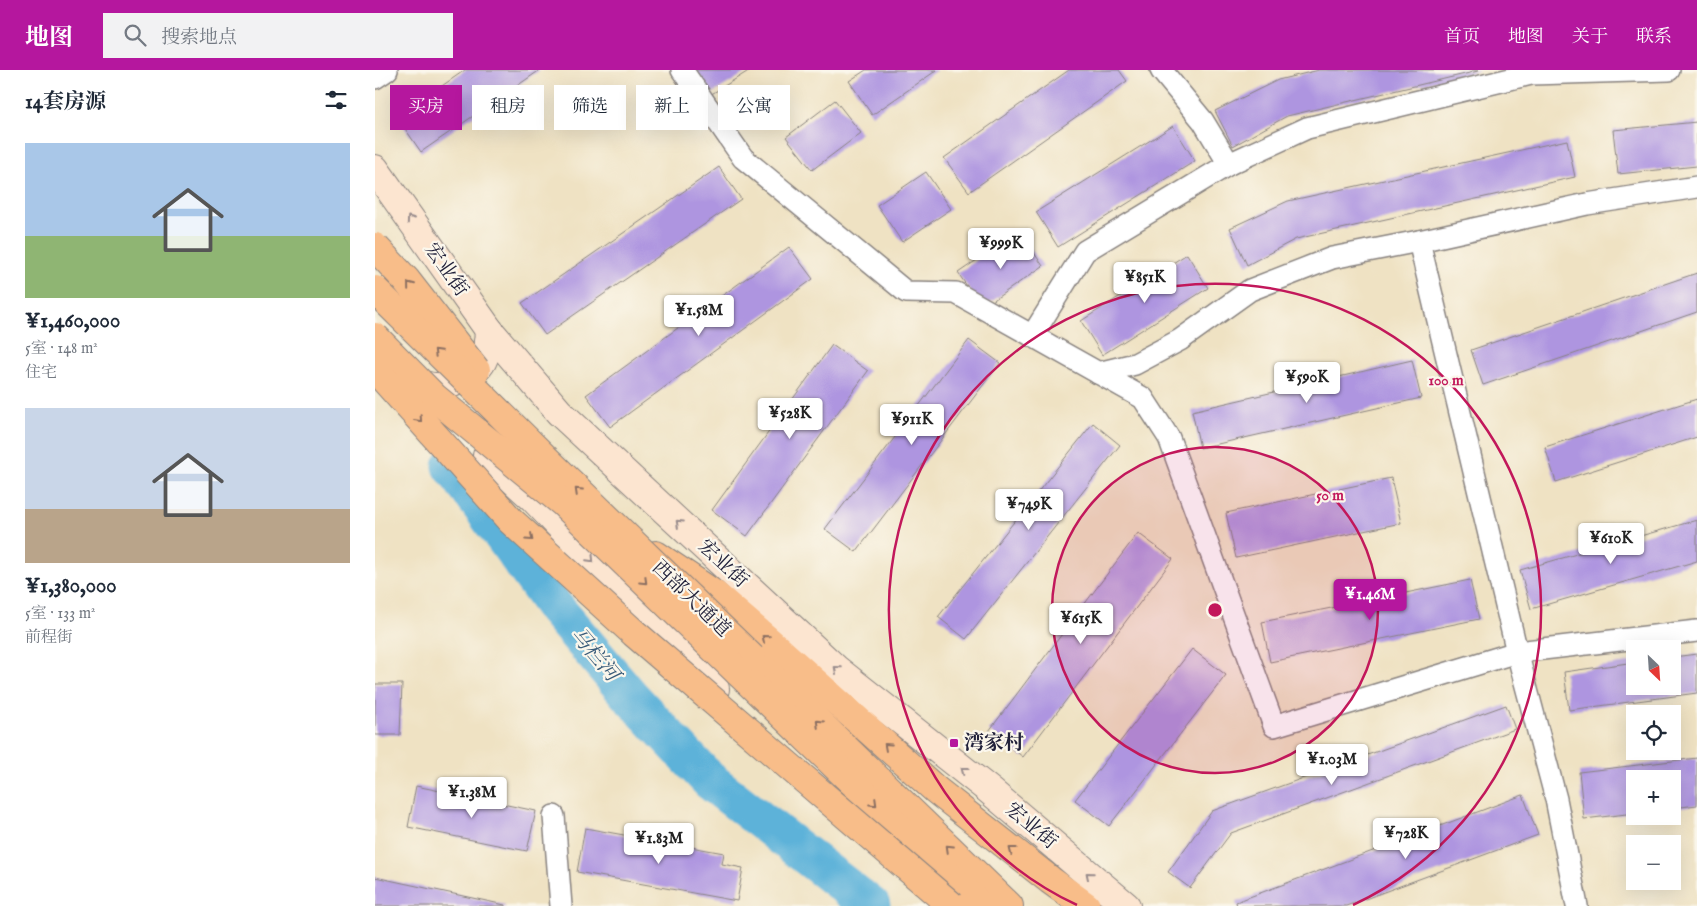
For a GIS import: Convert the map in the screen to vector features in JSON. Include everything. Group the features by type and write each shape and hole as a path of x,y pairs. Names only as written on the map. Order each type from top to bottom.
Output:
{"highway":[{"path":"375,247 406,280 547,461"},
{"name":"西部大通道","path":"375,290 621,533 1009,906"},
{"name":"西部大通道","path":"375,338 434,397 563,504 981,906"},
{"path":"375,369 511,521 634,633 952,906"},
{"path":"621,533 714,594 936,790 1086,906"}],"main road":[{"name":"宏业街","path":"375,169 489,330 559,412 836,669 989,790 1126,906"},
{"path":"405,380 436,387 453,383 470,375 482,363 488,349 489,330"},
{"path":"375,352 534,499 784,762 859,845 931,906"}],"street":[{"path":"375,78 387,70"},
{"path":"682,70 743,158 906,292 956,293 1143,398 1169,438 1274,726 1517,652 1697,631"},
{"path":"1161,70 1203,121 1229,164"},
{"path":"1032,336 1085,251 1229,164 1307,128 1531,74 1669,70"},
{"path":"1098,373 1135,364 1180,340 1250,290 1332,258 1587,204 1697,187"},
{"path":"1419,241 1517,652 1556,799 1577,906"},
{"path":"555,816 561,906"}],"building":[{"path":"465,70 540,70 518,85 472,85 472,117 462,124 462,85 443,85"},
{"path":"695,70 750,70 726,85 718,85 718,90 710,95 708,85 704,85"},
{"path":"866,70 937,70 872,115 849,81"},
{"path":"1069,70 1119,70 1127,81 969,192 944,158"},
{"path":"1319,70 1478,71 1287,116 1233,146 1215,111 1278,80"},
{"path":"835,100 861,133 812,170 786,137"},
{"path":"1697,122 1697,166 1618,174 1613,130"},
{"path":"1173,126 1195,161 1058,247 1036,212"},
{"path":"406,130 453,130 421,152"},
{"path":"1567,140 1575,177 1296,239 1247,265 1230,228 1288,201"},
{"path":"719,167 741,199 545,335 522,303"},
{"path":"926,172 951,209 902,242 877,205"},
{"path":"1019,231 1043,266 982,308 958,273"},
{"path":"789,247 813,279 610,427 586,395"},
{"path":"1187,254 1208,288 1102,355 1081,321"},
{"path":"1697,273 1697,312 1483,385 1471,350"},
{"path":"969,340 1000,363 856,552 825,529"},
{"path":"832,345 868,371 747,536 712,510"},
{"path":"1412,360 1421,398 1200,448 1192,411"},
{"path":"1697,399 1697,437 1556,482 1545,447"},
{"path":"1093,423 1120,445 966,639 938,617"},
{"path":"1391,478 1401,523 1236,558 1226,513"},
{"path":"1697,520 1697,561 1531,609 1520,570"},
{"path":"1138,533 1173,559 1023,757 989,731"},
{"path":"1470,580 1479,619 1270,662 1262,622"},
{"path":"1192,649 1226,675 1109,826 1075,800"},
{"path":"1697,654 1697,693 1569,710 1564,672 1626,663 1626,695 1681,695 1681,656"},
{"path":"375,684 402,684 400,735 375,735"},
{"path":"1506,705 1515,729 1231,833 1190,888 1168,872 1212,811"},
{"path":"1697,758 1697,805 1681,807 1681,770 1626,770 1626,814 1584,819 1579,772"},
{"path":"416,786 536,811 527,851 408,827"},
{"path":"1523,795 1538,835 1346,906 1237,906 1236,902"},
{"path":"585,828 724,853 722,864 743,868 737,901 577,872"},
{"path":"375,877 505,905 505,906 375,906"}],"waterway":[{"name":"马栏河","path":"452,466 555,608 629,695 709,780 871,906"}],"place":[{"name":"湾家村","path":"954,743"}]}
